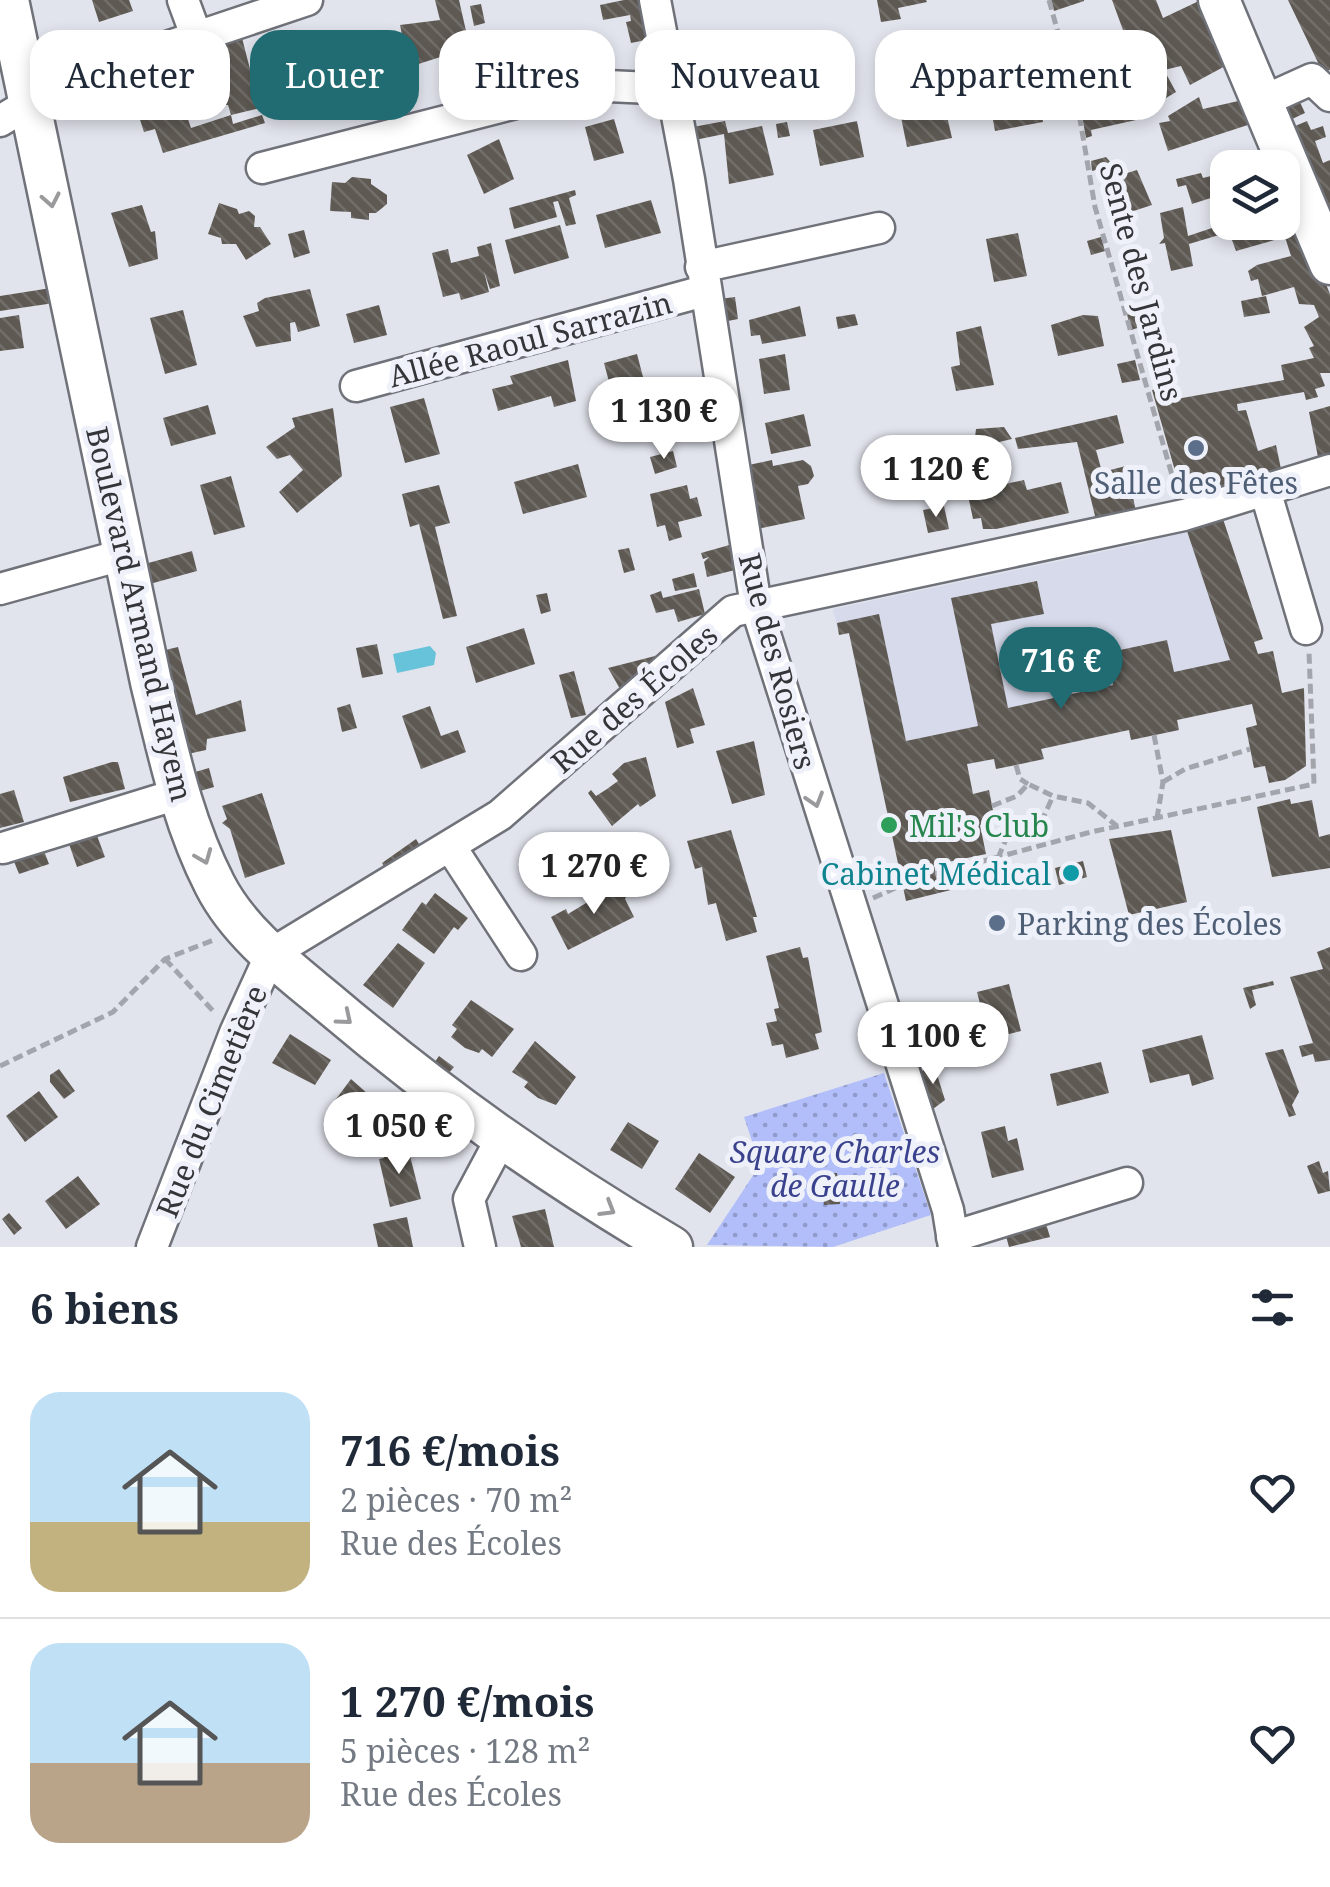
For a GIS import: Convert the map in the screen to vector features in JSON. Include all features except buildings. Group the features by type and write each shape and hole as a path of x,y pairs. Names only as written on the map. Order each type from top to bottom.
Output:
{"main road":[{"name":"Boulevard Armand Hayem","path":"8,0 16,113 178,794 216,887 259,941 411,1073 547,1172 672,1247"},
{"path":"1219,0 1330,264"}],"street":[{"path":"184,0 193,30"},
{"path":"219,30 307,0"},
{"name":"Rue des Rosiers","path":"654,0 660,30"},
{"path":"1261,102 1312,79 1330,96"},
{"path":"262,168 586,84 635,86"},
{"name":"Rue des Rosiers","path":"678,120 756,606 953,1242"},
{"name":"Allée Raoul Sarrazin","path":"356,386 879,228"},
{"name":"Rue des Écoles","path":"259,941 450,846 500,816 733,611 1184,516 1330,470"},
{"path":"1266,490 1307,632"},
{"path":"0,589 122,555"},
{"path":"3,848 178,794"},
{"path":"450,846 522,955"},
{"name":"Rue du Cimetière","path":"152,1247 234,1034 259,941"},
{"path":"480,1247 469,1199 501,1139"},
{"path":"953,1242 1127,1183"}],"path":[{"name":"Sente des Jardins","path":"1048,0 1077,102 1094,208 1184,516"},
{"path":"935,874 1117,826 1314,784 1307,632"},
{"path":"1154,736 1164,782 1157,818"},
{"path":"1164,782 1185,769 1250,749"},
{"path":"1016,765 1020,779 1028,784 1053,796 1088,803 1117,826"},
{"path":"992,806 1017,796 1028,784"},
{"path":"998,858 1010,830 1044,816 1053,796"},
{"path":"0,1066 113,1012 165,959 259,941"},
{"path":"165,959 234,1034"}],"shaded area":[{"path":"1186,528 1230,660 1177,720 1179,730 1131,740 1128,730 1042,748 1044,759 1016,765 996,769 993,759 880,782 849,634 839,635 833,609 1144,543"},
{"path":"430,646 436,653 434,665 397,673 393,654"}],"green space":[{"name":"Square Charles de Gaulle","path":"884,1073 931,1215 833,1247 707,1245 760,1165 744,1117"}],"place":[{"name":"Salle des Fêtes","path":"1196,448"},
{"name":"Mil's Club","path":"889,825"},
{"name":"Cabinet Médical","path":"1071,873"},
{"name":"Parking des Écoles","path":"997,923"}]}
